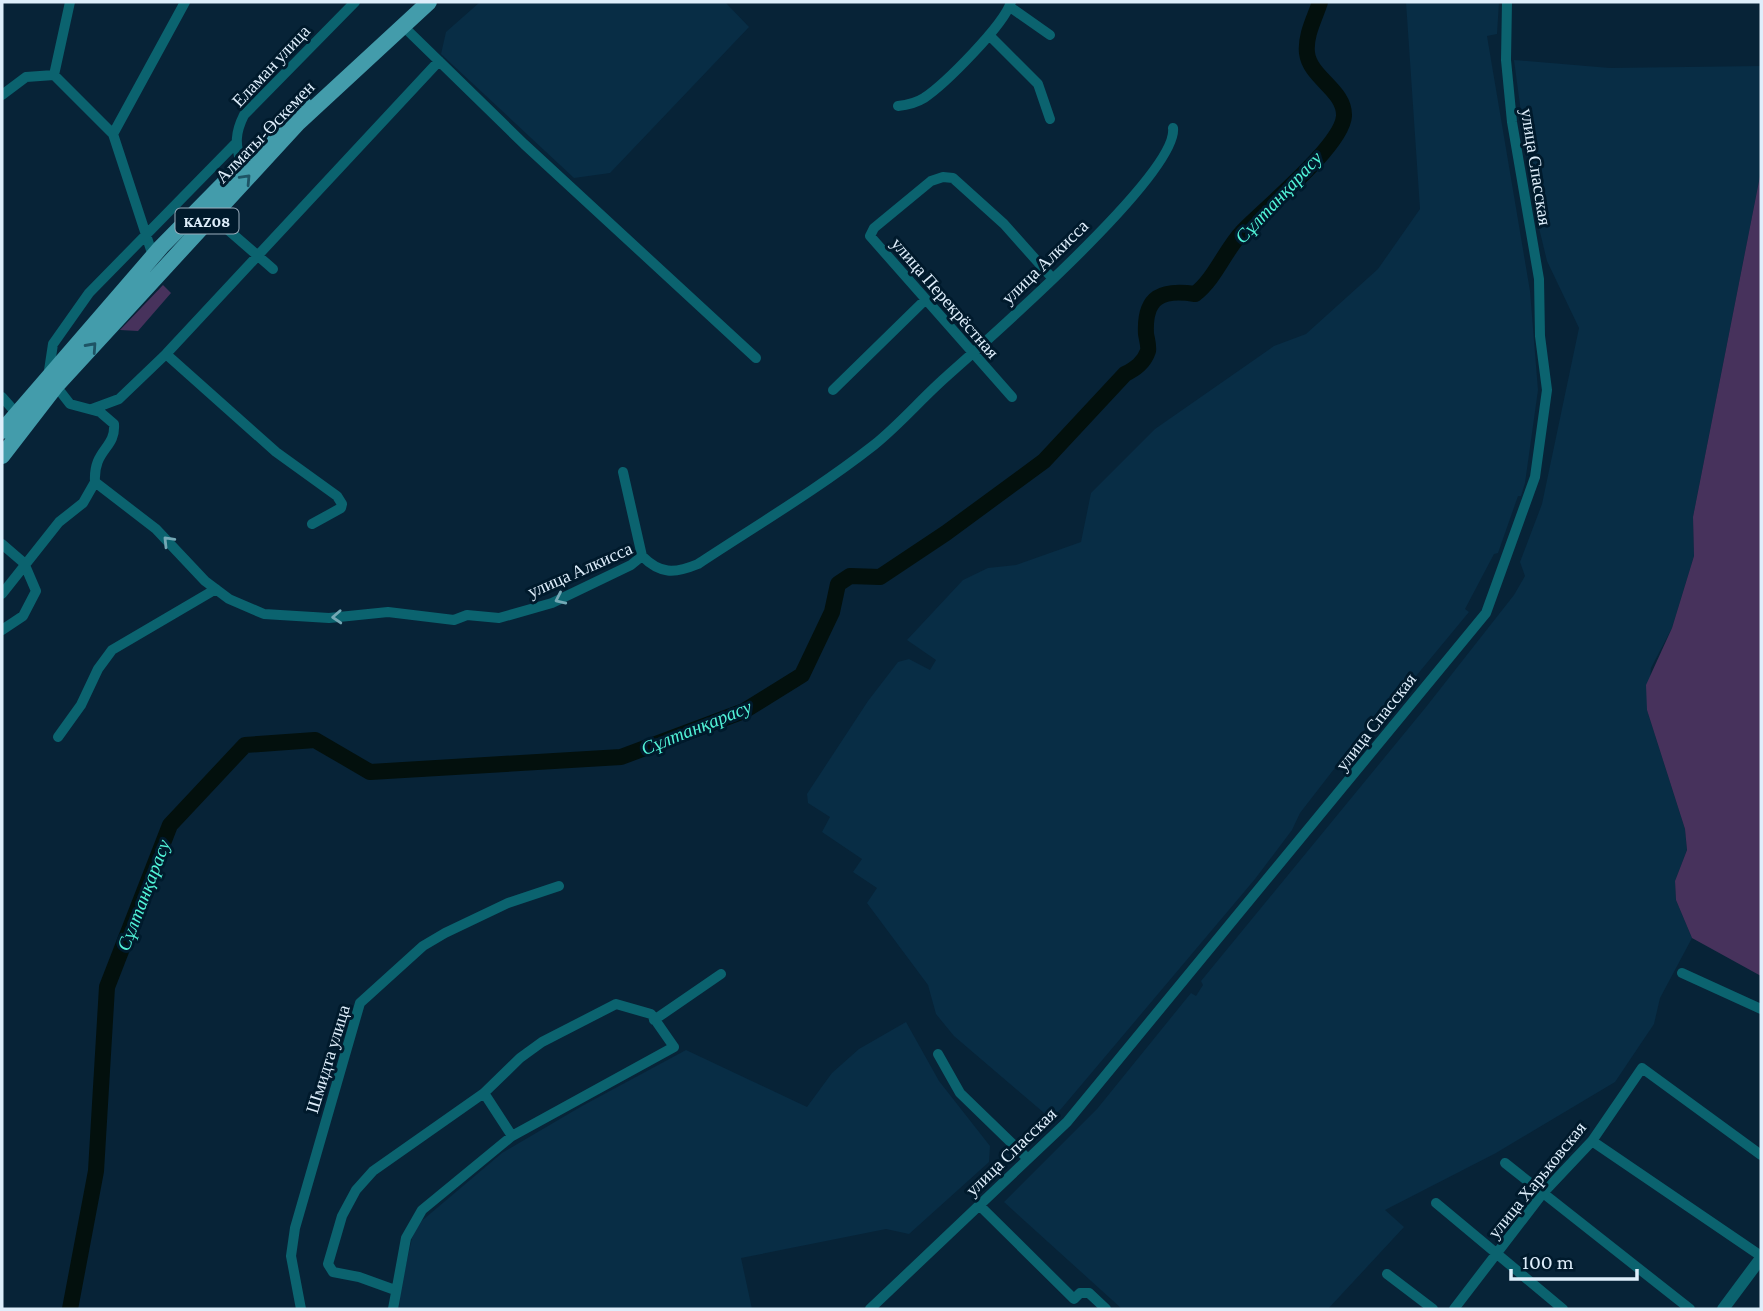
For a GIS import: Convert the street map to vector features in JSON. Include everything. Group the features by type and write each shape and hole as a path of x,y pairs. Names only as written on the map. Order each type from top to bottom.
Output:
{"main road":[{"name":"Алматы-Өскемен","path":"2,431 212,216 280,133 412,2"},
{"name":"Алматы-Өскемен","path":"2,456 52,382 153,256 241,163 280,133 429,2"}],"street":[{"path":"54,75 70,2"},
{"path":"113,134 185,2"},
{"name":"Еламан улица","path":"235,144 237,130 244,115 355,2"},
{"name":"улица Спасская","path":"870,1309 1067,1122 1486,613 1535,477 1547,390 1540,336 1539,279 1512,122 1506,60 1507,2"},
{"path":"898,106 912,104 925,97 989,35 1011,4 1050,35"},
{"path":"402,25 524,145 756,358"},
{"path":"989,35 1038,84 1050,119"},
{"path":"93,410 119,398 166,354 439,61"},
{"path":"2,95 26,77 54,75 113,134 153,256"},
{"name":"улица Алкисса","path":"95,482 156,529 216,589 247,610 276,615 329,618 388,612 454,620 467,615 499,618 552,603 631,565 642,556 653,567 664,572 682,571 698,564 828,479 876,444 1053,279 1152,174 1169,147 1173,128"},
{"path":"2,594 59,522 83,503 95,482 96,461 115,432 114,424 93,410 70,404 52,382 53,344 89,293 235,144 241,163"},
{"name":"улица Перекрёстная","path":"1012,397 972,355 870,236 874,228 931,181 943,177 953,178 1004,224 1053,279"},
{"path":"212,216 273,269"},
{"path":"833,390 925,300"},
{"path":"166,354 276,452 337,496 342,504 341,508 313,524"},
{"path":"2,397 17,414"},
{"path":"623,472 642,556"},
{"path":"2,544 24,564 36,591 23,616 2,631"},
{"path":"58,737 81,705 98,669 112,650 216,589"},
{"name":"Шмидта улица","path":"301,1309 292,1256 295,1228 360,1003 423,946 445,933 508,903 559,887"},
{"path":"1682,973 1761,1009"},
{"path":"654,1020 721,974"},
{"path":"393,1309 406,1238 422,1210 512,1136 674,1048 651,1014 617,1004 542,1042 520,1058 484,1093 373,1171 356,1190 342,1216 328,1264 333,1272 359,1277 395,1290"},
{"path":"938,1054 960,1093 1027,1158"},
{"name":"улица Харьковская","path":"1454,1309 1543,1193 1591,1140 1642,1068 1761,1155"},
{"path":"484,1093 512,1136"},
{"path":"1591,1140 1761,1257 1723,1309"},
{"path":"1505,1163 1690,1309"},
{"path":"1436,1203 1563,1309"},
{"path":"979,1205 1074,1299 1080,1293 1089,1293 1106,1309"},
{"path":"1387,1274 1433,1309"}],"shaded area":[{"path":"480,2 725,2 749,27 610,173 574,178 441,54 446,32"},
{"path":"1406,2 1499,2 1497,34 1487,36 1530,291 1538,390 1521,496 1518,496 1498,553 1494,554 1465,609 1469,612 1378,722 1372,720 1300,813 1292,830 1255,879 1061,1109 1050,1118 954,1036 936,1014 928,985 867,903 877,888 853,872 862,859 822,832 830,817 808,803 807,794 868,701 898,662 909,659 930,670 936,660 907,640 963,580 988,568 1016,565 1081,542 1091,493 1155,429 1274,346 1306,334 1378,269 1420,209"},
{"path":"1514,60 1610,68 1761,66 1761,171 1693,517 1694,556 1672,628 1651,668 1647,710 1685,829 1687,850 1675,881 1676,900 1692,938 1660,998 1654,1024 1615,1082 1496,1153 1385,1210 1404,1227 1328,1309 1122,1309 1004,1202 1097,1109 1191,993 1196,996 1203,985 1201,981 1426,707 1514,595 1525,576 1520,562 1542,504 1579,328 1547,261 1533,203"},
{"path":"1761,171 1761,976 1692,938 1676,900 1675,881 1687,850 1685,829 1647,710 1646,685 1672,628 1694,556 1693,517"},
{"path":"163,285 171,293 138,331 120,330"},
{"path":"906,1022 939,1081 990,1146 989,1162 909,1234 886,1229 741,1258 752,1309 399,1309 400,1291 412,1238 418,1224 502,1153 582,1106 686,1050 807,1107 832,1073 859,1049"}],"waterway":[{"name":"Сұлтанқарасу","path":"70,1309 96,1171 107,987 170,825 245,745 315,740 370,772 621,757 744,711 802,675 832,612 838,584 850,576 880,577 946,533 1044,461 1125,374 1136,368 1144,359 1148,349 1146,321 1152,303 1164,294 1195,294 1202,288 1243,231 1317,160 1340,129 1344,116 1339,99 1314,70 1307,53 1309,33 1320,2"}]}
